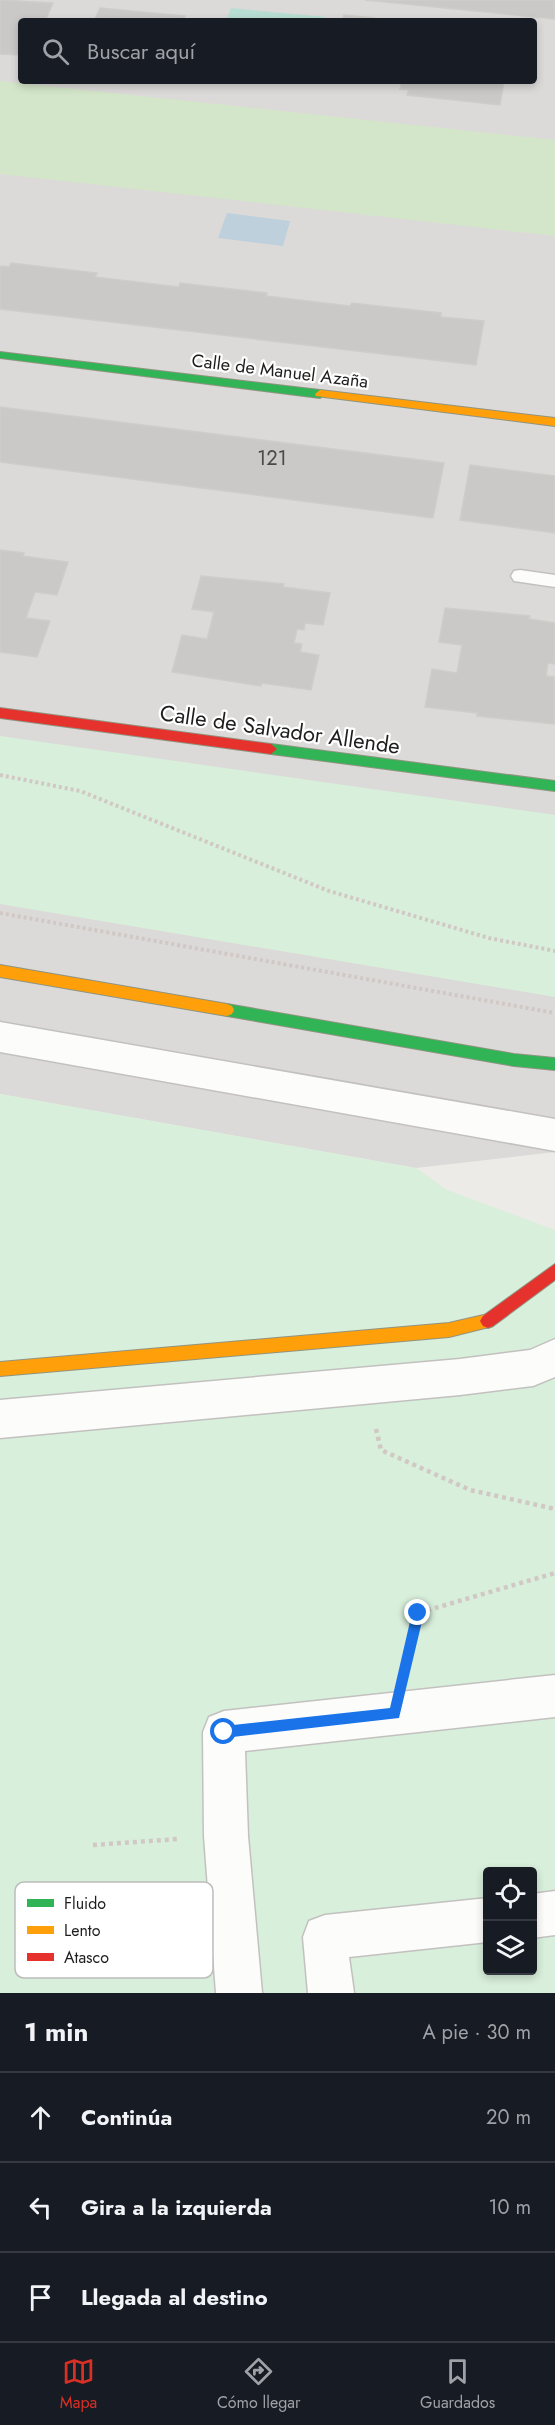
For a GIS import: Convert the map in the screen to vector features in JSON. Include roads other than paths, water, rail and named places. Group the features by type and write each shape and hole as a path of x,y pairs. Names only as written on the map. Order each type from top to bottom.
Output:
{"street":[{"name":"Calle de Manuel Azaña","path":"0,355 555,422"},
{"name":"Calle de Salvador Allende","path":"0,713 555,786"},
{"path":"0,971 502,1058 555,1064"},
{"path":"0,1037 555,1135"},
{"path":"0,1369 449,1330 491,1320 555,1271"},
{"path":"0,1419 460,1377 533,1368 555,1358"},
{"path":"239,1993 226,1836 224,1732 555,1696"},
{"path":"537,1915 555,1913"},
{"path":"331,1993 325,1937 483,1921"}],"lane":[{"path":"520,576 555,581"}],"water":[{"path":"227,213 290,221 283,246 218,238"}]}
